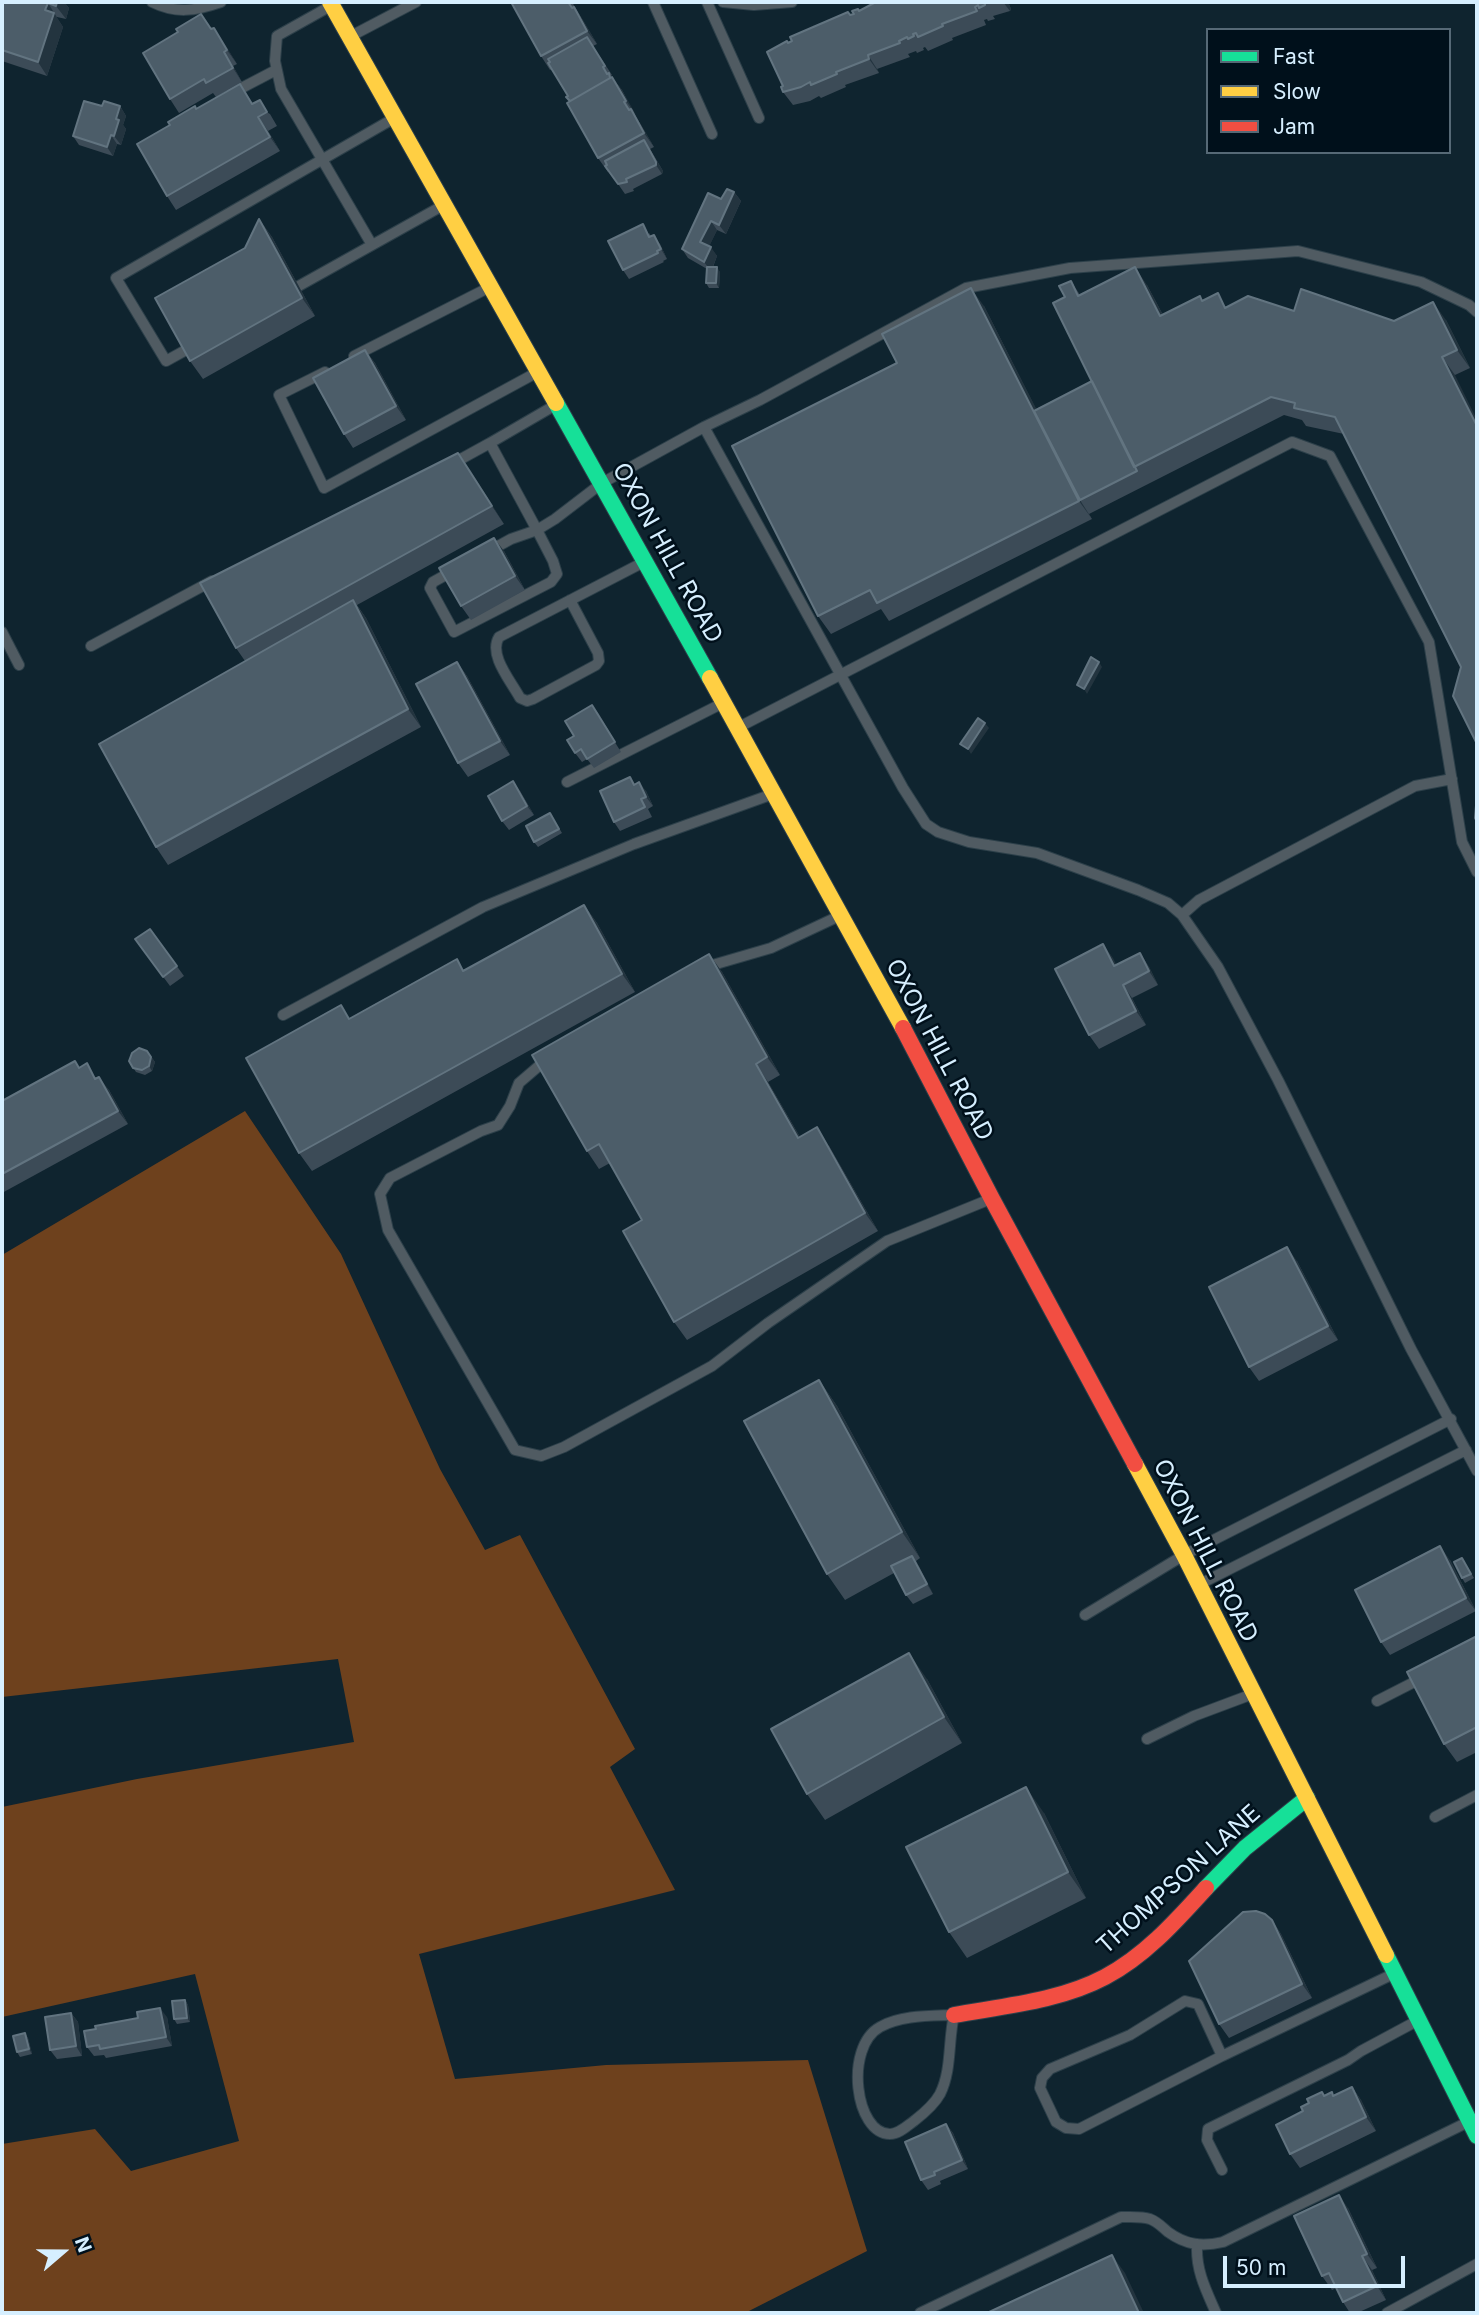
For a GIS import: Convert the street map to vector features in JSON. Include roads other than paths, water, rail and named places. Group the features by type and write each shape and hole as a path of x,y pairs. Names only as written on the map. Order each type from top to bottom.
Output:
{"main road":[{"name":"OXON HILL ROAD","path":"331,3 558,403 912,1044 992,1199 1184,1555 1474,2129"},
{"name":"THOMPSON LANE","path":"954,2015 1061,1993 1102,1979 1149,1943 1239,1853 1307,1798"}],"lane":[{"path":"152,2 182,12 221,2"},
{"path":"351,36 416,2"},
{"path":"653,2 712,134"},
{"path":"707,2 759,118"},
{"path":"723,2 754,5 792,2"},
{"path":"331,3 278,36 276,70 281,89 372,245"},
{"path":"218,101 276,70"},
{"path":"202,341 166,361 117,278 396,117"},
{"path":"275,300 446,204"},
{"path":"490,443 537,530 553,561 557,574 551,582 454,632 430,588 433,582 511,539 537,530 602,482 704,427 761,400 966,288 1070,268 1298,251 1421,282 1469,305 1477,312"},
{"path":"492,286 279,395 324,488 539,371"},
{"path":"442,469 558,403"},
{"path":"704,427 903,788 926,824 938,832 969,842 1037,853 1138,890 1168,903 1182,915 1218,967 1284,1091 1411,1349 1477,1471"},
{"path":"737,728 1292,442 1329,456 1429,642 1462,842 1477,872"},
{"path":"570,600 598,653 599,661 534,698 527,701 520,698 495,654 494,645 499,637 570,600 646,561"},
{"path":"91,646 226,573"},
{"path":"2,632 19,665"},
{"path":"567,782 723,702"},
{"path":"1182,915 1199,900 1415,786 1452,779"},
{"path":"283,1015 483,907 634,844 773,794"},
{"path":"694,976 716,964 771,948 841,916"},
{"path":"556,1055 519,1083 510,1106 498,1125 481,1131 390,1178 380,1194 388,1230 515,1450 541,1456 564,1447 712,1366 768,1323 887,1241 992,1199"},
{"path":"1085,1615 1184,1555 1451,1419"},
{"path":"1198,1585 1466,1450"},
{"path":"1377,1701 1433,1672"},
{"path":"1147,1740 1194,1716 1253,1693"},
{"path":"1435,1817 1477,1795"},
{"path":"1222,2056 1198,2004 1185,2001 1130,2035 1050,2069 1042,2078 1040,2088 1056,2122 1066,2128 1079,2129 1222,2056 1394,1974"},
{"path":"954,2015 947,2076 940,2095 926,2111 901,2130 890,2134 879,2130 868,2119 860,2102 857,2064 862,2045 880,2027 899,2020 954,2015"},
{"path":"1222,2170 1207,2140 1208,2129 1348,2060 1417,2020"},
{"path":"920,2313 1121,2217 1146,2217 1184,2241 1197,2245 1223,2242 1474,2129"},
{"path":"1197,2245 1196,2260 1200,2277 1216,2313"},
{"path":"1387,2313 1477,2264"}]}
